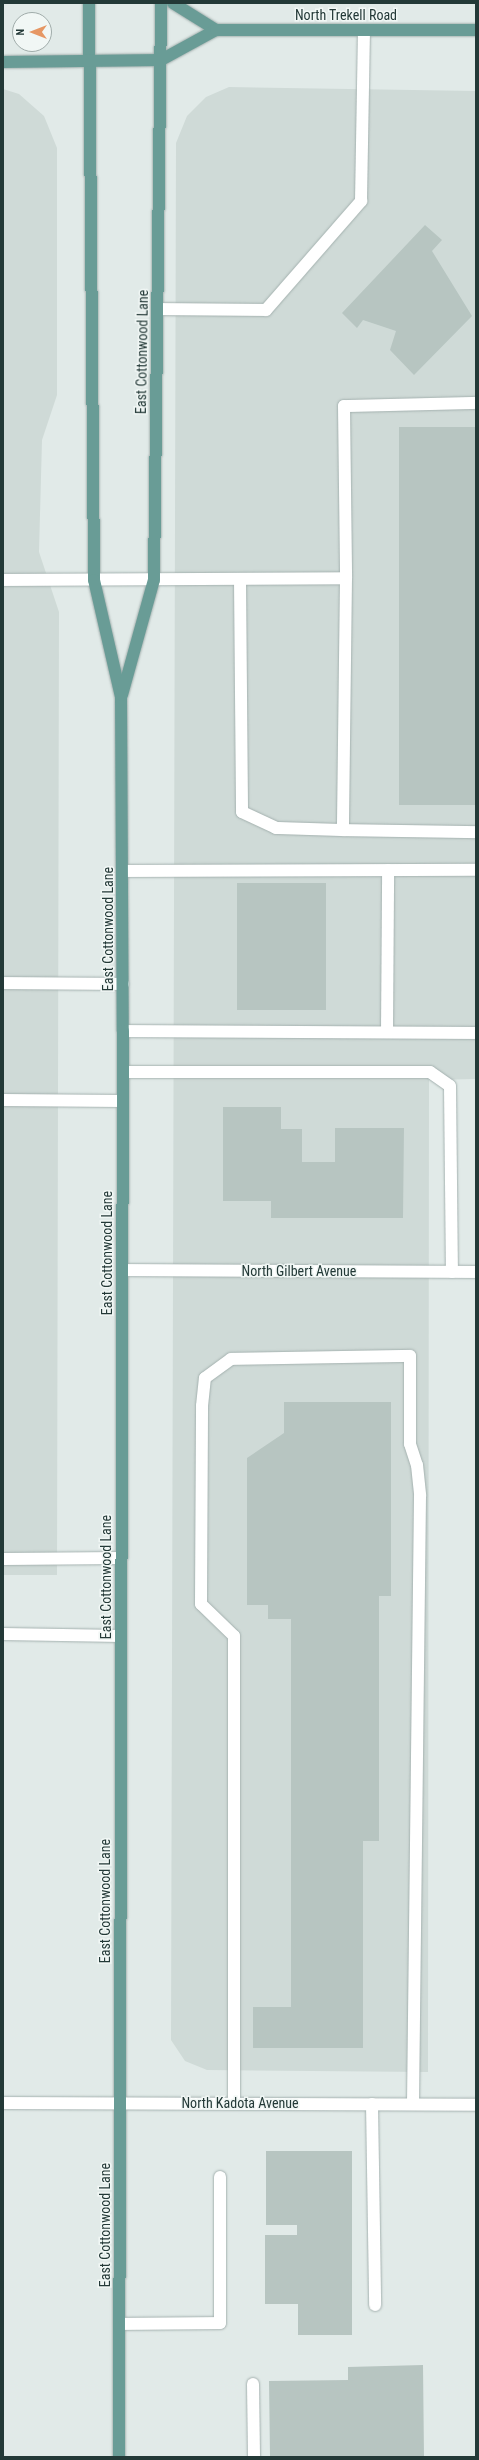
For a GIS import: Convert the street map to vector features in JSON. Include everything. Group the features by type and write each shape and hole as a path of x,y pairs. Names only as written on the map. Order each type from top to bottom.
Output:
{"main road":[{"name":"East Cottonwood Lane","path":"89,3 94,580 121,696 124,1032 119,2457"},
{"name":"East Cottonwood Lane","path":"121,696 154,580 161,3"},
{"path":"173,3 216,30"},
{"name":"North Trekell Road","path":"3,62 89,63 161,60 216,30 476,30"}],"street":[{"path":"158,309 266,310 361,201 364,30"},
{"path":"343,830 346,578 344,406 476,403"},
{"path":"3,580 346,578"},
{"path":"240,579 242,812 276,828 476,832"},
{"path":"387,1032 388,870"},
{"path":"123,871 476,870"},
{"path":"3,983 124,984"},
{"path":"124,1032 387,1032 476,1034"},
{"path":"123,1072 430,1072 450,1086 452,1272"},
{"path":"3,1100 123,1101"},
{"name":"North Gilbert Avenue","path":"122,1270 476,1272"},
{"path":"234,2104 234,1636 201,1604 202,1406 205,1378 231,1359 410,1356 410,1444 417,1465 420,1496 413,2104"},
{"path":"3,1559 121,1558"},
{"path":"3,1634 121,1636"},
{"name":"North Kadota Avenue","path":"3,2103 476,2105"},
{"path":"372,2104 375,2305"},
{"path":"120,2324 220,2323 220,2177"},
{"path":"253,2384 254,2457"}],"shaded area":[{"path":"229,87 476,91 476,1079 429,1080 428,2072 207,2070 185,2061 171,2040 176,143 187,116 206,97"},
{"path":"3,89 19,94 44,116 57,148 57,395 42,440 39,552 59,612 57,1575 3,1575"}],"building":[{"path":"425,225 442,240 432,251 472,316 414,375 390,350 396,331 363,320 357,328 342,313"},
{"path":"399,427 476,427 476,805 399,805"},
{"path":"237,883 326,883 326,1010 237,1010"},
{"path":"223,1107 281,1107 281,1129 302,1129 302,1162 335,1162 335,1128 404,1128 403,1218 271,1218 271,1201 223,1201"},
{"path":"284,1402 391,1402 391,1596 379,1596 379,1841 363,1841 363,2048 253,2048 253,2007 291,2007 291,1619 268,1619 268,1605 247,1605 247,1458 284,1433"},
{"path":"266,2151 352,2151 352,2335 298,2335 298,2304 265,2304 265,2235 297,2235 297,2225 266,2225"},
{"path":"423,2365 424,2457 270,2457 269,2381 348,2380 348,2367"}]}
